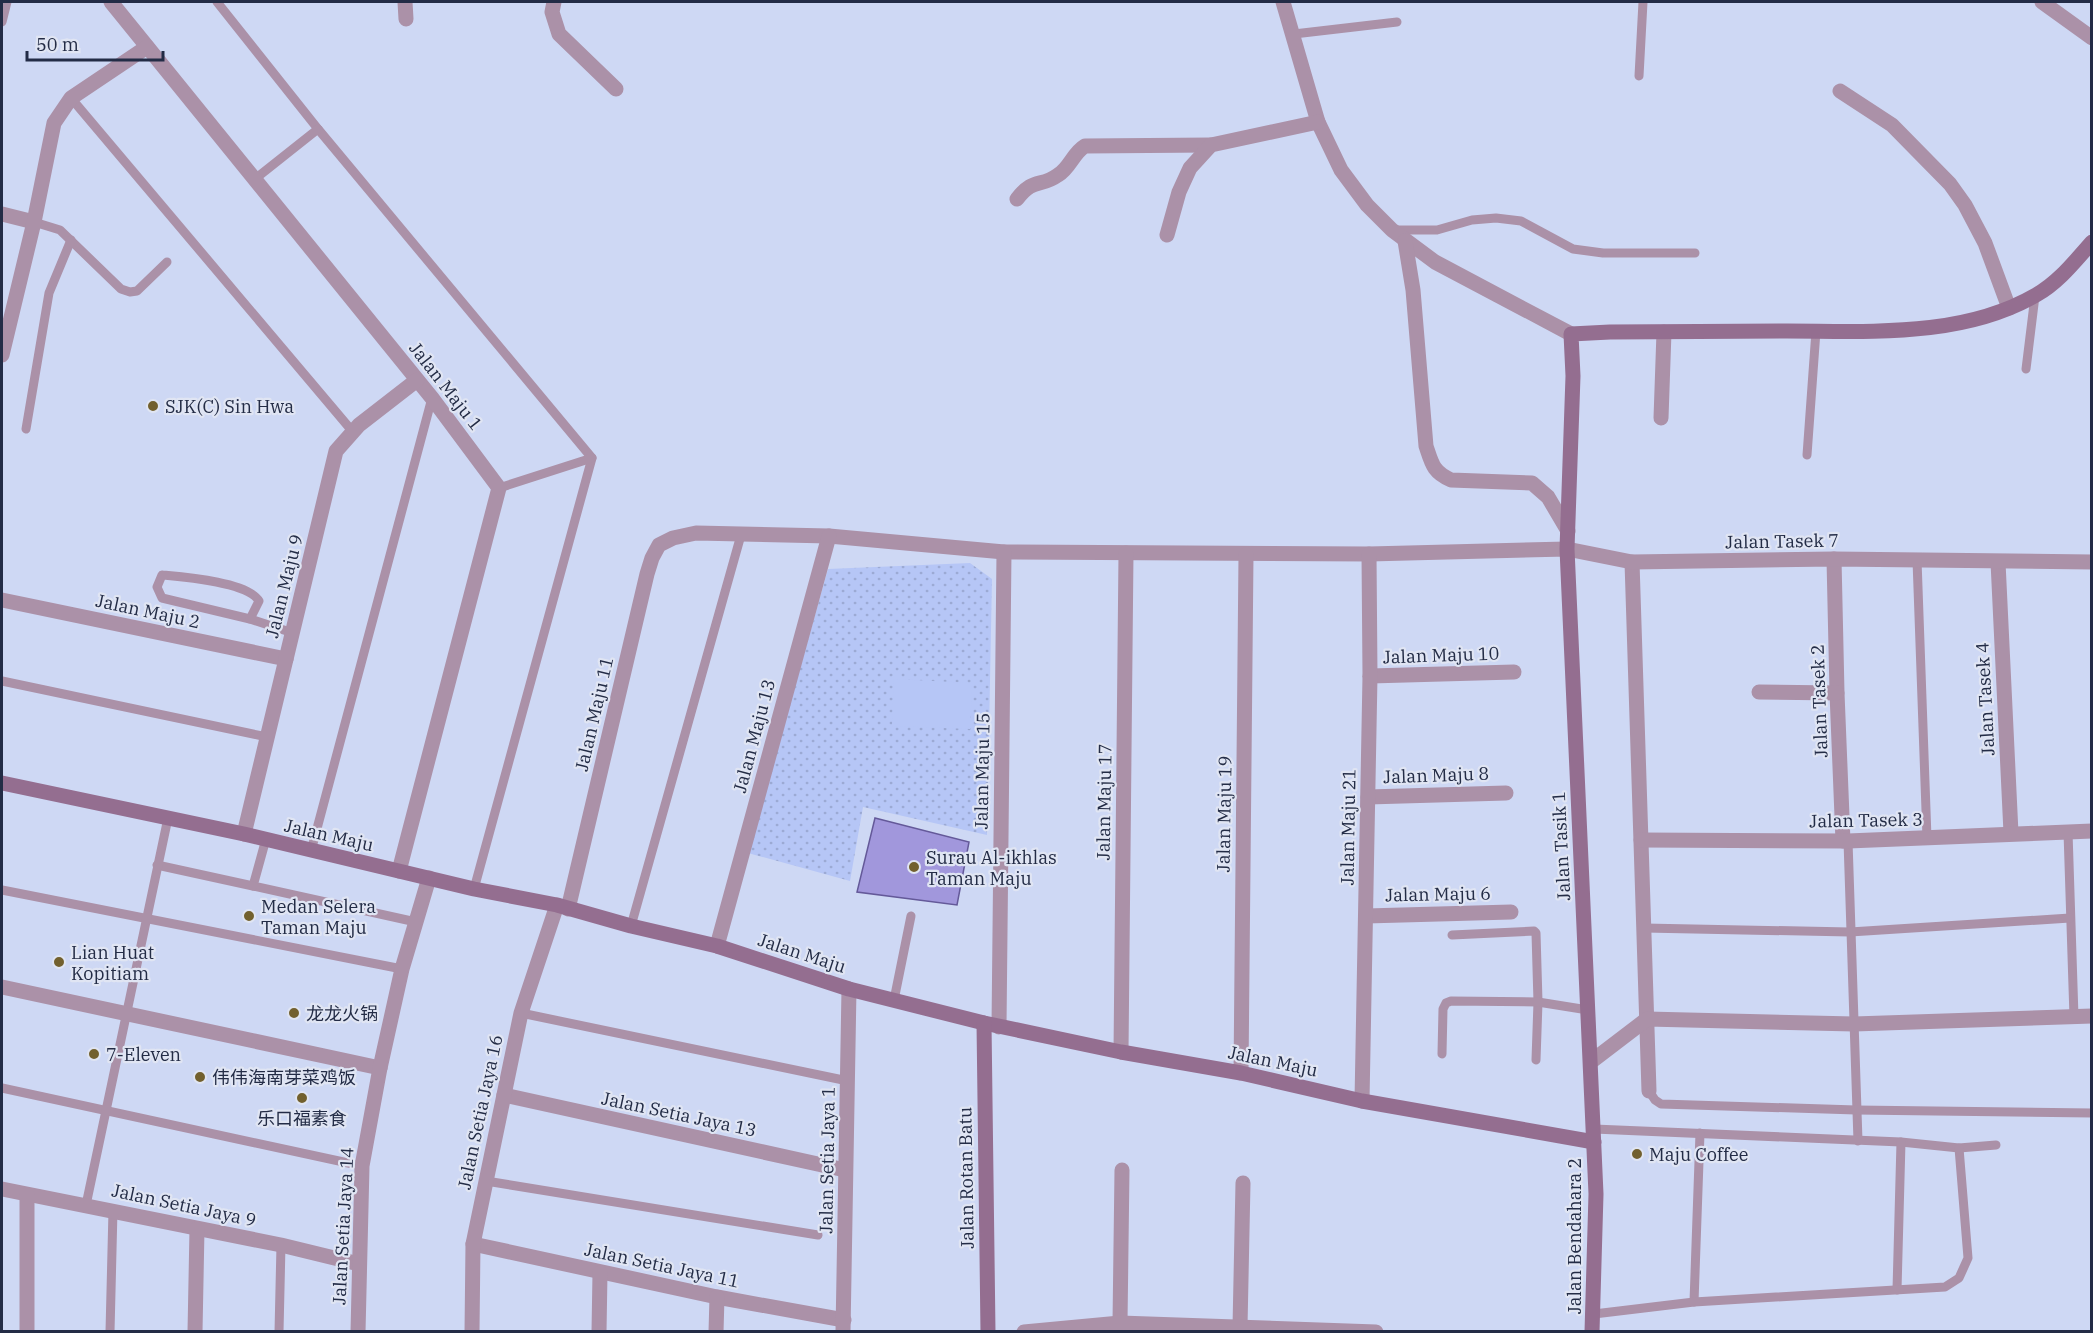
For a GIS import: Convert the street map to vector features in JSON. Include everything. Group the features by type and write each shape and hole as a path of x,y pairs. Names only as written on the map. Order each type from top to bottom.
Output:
{"street":[{"name":"Jalan Maju 1","path":"111,2 432,398 499,488"},
{"path":"405,2 406,19"},
{"path":"554,2 554,21 559,34 616,89"},
{"path":"1283,2 1318,122 1341,171 1367,205 1405,241 1435,262 1571,334 1920,329 1978,318 2009,308 2035,296 2051,286 2069,269 2091,242"},
{"path":"2042,2 2091,38"},
{"path":"2,356 34,222 54,123 71,98 147,47"},
{"path":"1840,91 1892,125 1950,184 1965,205 1985,243 2009,308"},
{"path":"1017,199 1025,188 1060,175 1077,151 1085,146 1211,145 1318,122"},
{"path":"1167,235 1179,192 1190,168 1211,145"},
{"path":"2,214 34,222"},
{"path":"1405,241 1413,290 1426,446 1433,466 1440,475 1451,480 1532,483 1548,497 1568,531"},
{"path":"1661,418 1664,332"},
{"name":"Jalan Tasik 1","path":"1571,334 1573,376 1567,549 1594,1135"},
{"name":"Jalan Maju 9","path":"244,834 336,451 359,425 417,380"},
{"path":"399,871 499,488"},
{"name":"Jalan Tasek 7","path":"673,538 696,533 829,536 1004,552 1246,555 1567,549 1632,562 1834,560 2091,562"},
{"name":"Jalan Maju 13","path":"717,946 829,536"},
{"name":"Jalan Maju 11","path":"562,907 647,574 659,545 673,538"},
{"name":"Jalan Maju 15","path":"991,1025 1004,552"},
{"name":"Jalan Maju 17","path":"1121,1052 1126,553"},
{"name":"Jalan Maju 21","path":"1362,1101 1370,676 1369,554"},
{"name":"Jalan Maju 19","path":"1241,1073 1246,555"},
{"name":"Jalan Tasek 2","path":"1834,560 1837,693 1846,841"},
{"path":"1632,562 1649,1091"},
{"name":"Jalan Tasek 4","path":"1998,562 2011,834"},
{"name":"Jalan Maju 2","path":"2,600 286,659"},
{"name":"Jalan Maju 10","path":"1370,676 1514,672"},
{"path":"1759,692 1837,693"},
{"name":"Jalan Maju","path":"2,783 244,834 474,889 562,907 717,946 849,990 894,999 991,1025 1121,1052 1241,1073 1362,1101 1594,1135"},
{"name":"Jalan Maju 8","path":"1368,797 1506,793"},
{"name":"Jalan Tasek 3","path":"1641,840 1846,841 2091,831"},
{"name":"Jalan Setia Jaya 14","path":"358,1332 362,1166 380,1068 402,969 429,878"},
{"name":"Jalan Setia Jaya 16","path":"472,1332 473,1244 520,1013 562,907"},
{"name":"Jalan Maju 6","path":"1366,916 1511,912"},
{"path":"2,987 380,1068"},
{"name":"Jalan Setia Jaya 1","path":"843,1326 849,990"},
{"path":"1592,1061 1647,1019 1854,1024 2091,1016"},
{"name":"Jalan Rotan Batu","path":"988,1332 991,1025"},
{"name":"Jalan Setia Jaya 13","path":"504,1095 845,1170"},
{"name":"Jalan Bendahara 2","path":"1592,1332 1596,1194 1594,1135"},
{"path":"1120,1323 1122,1170"},
{"path":"1240,1326 1243,1183"},
{"name":"Jalan Setia Jaya 9","path":"2,1189 281,1245 358,1264"},
{"path":"27,1195 27,1332"},
{"path":"195,1332 197,1229"},
{"name":"Jalan Setia Jaya 11","path":"473,1244 843,1326"},
{"path":"599,1332 600,1273"},
{"path":"716,1332 717,1297"},
{"path":"1024,1332 1120,1323 1376,1332"}],"lane":[{"path":"2,22 7,2"},
{"path":"217,2 318,129 592,458"},
{"path":"1639,76 1643,2"},
{"path":"1294,34 1397,22"},
{"path":"71,98 353,432"},
{"path":"255,179 318,129"},
{"path":"1392,230 1437,230 1472,220 1496,218 1521,221 1573,249 1603,253 1695,253"},
{"path":"34,222 60,230 121,289 130,292 137,291 167,262"},
{"path":"26,429 49,293 71,240"},
{"path":"2026,369 2035,296"},
{"path":"1807,455 1816,331"},
{"path":"311,851 432,398"},
{"path":"499,488 592,458"},
{"path":"474,889 592,458"},
{"path":"631,926 741,535"},
{"path":"1917,560 1927,838"},
{"path":"250,620 259,601 255,595 238,587 162,575 157,587 162,598 292,633"},
{"path":"2,681 267,737"},
{"path":"86,1205 168,818"},
{"path":"2068,832 2074,1017"},
{"path":"254,886 266,839"},
{"path":"1846,841 1858,1141"},
{"path":"157,865 417,922"},
{"path":"2,891 402,969"},
{"path":"894,999 911,916"},
{"path":"1644,928 1850,932 2070,918"},
{"path":"1452,935 1533,931 1536,933 1538,1002 1536,1060"},
{"path":"1442,1054 1443,1009 1446,1003 1451,1001 1538,1002 1588,1010"},
{"path":"520,1013 848,1081"},
{"path":"2,1088 362,1166"},
{"path":"1649,1091 1661,1104 1856,1110 2091,1113"},
{"path":"1594,1135 1700,1133 1901,1142 1959,1148 1996,1145"},
{"path":"1694,1302 1700,1133"},
{"path":"1897,1290 1901,1142"},
{"path":"1594,1314 1694,1302 1945,1287 1959,1278 1968,1258 1959,1148"},
{"path":"486,1181 818,1235"},
{"path":"110,1332 113,1210"},
{"path":"279,1332 281,1245"}],"shaded area":[{"path":"970,563 992,579 987,835 863,807 850,881 748,853 828,569"},
{"path":"894,679 972,683 970,729 892,726"}],"building":[{"name":"Surau Al-ikhlas Taman Maju","path":"875,818 969,842 957,905 857,892"}],"place":[{"name":"SJK(C) Sin Hwa","path":"153,406"},
{"name":"Surau Al-ikhlas Taman Maju","path":"914,867"},
{"name":"Medan Selera Taman Maju","path":"249,916"},
{"name":"Lian Huat Kopitiam","path":"59,962"},
{"name":"龙龙火锅","path":"294,1013"},
{"name":"7-Eleven","path":"94,1054"},
{"name":"伟伟海南芽菜鸡饭","path":"200,1077"},
{"name":"乐口福素食","path":"302,1098"},
{"name":"Maju Coffee","path":"1637,1154"}]}
